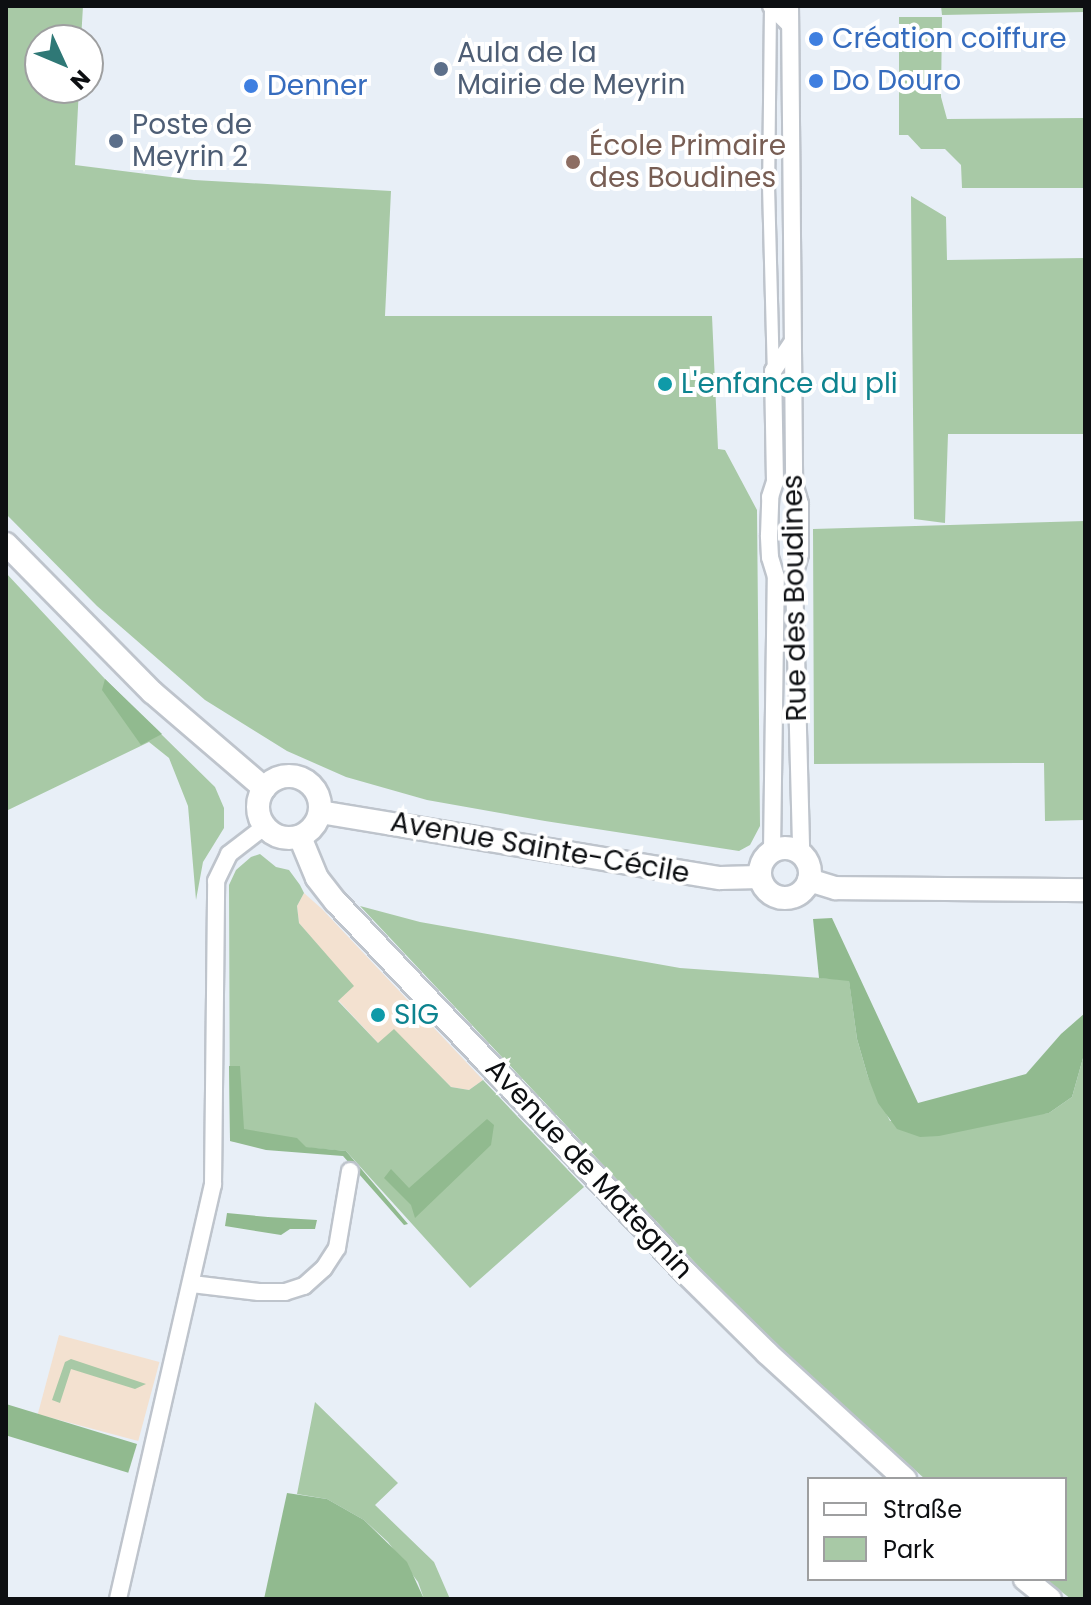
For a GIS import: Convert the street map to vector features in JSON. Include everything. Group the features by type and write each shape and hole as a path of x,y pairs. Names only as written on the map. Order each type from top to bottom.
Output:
{"main road":[{"path":"6,544 152,692 264,788"},
{"path":"279,777 304,780 317,793 320,812 312,829 300,837 277,836 264,827 258,808 264,788 279,777"},
{"name":"Avenue Sainte-Cécile","path":"320,812 720,878 760,877"},
{"name":"Avenue de Mategnin","path":"300,837 317,878 336,902 687,1274 767,1353 903,1477"},
{"path":"792,848 801,853 811,870 801,892 787,898 771,893 760,877 761,867 772,851 792,848"},
{"path":"809,880 836,888 1085,890"},
{"path":"1028,1581 1050,1599"}],"street":[{"name":"Rue des Boudines","path":"770,6 790,25"},
{"name":"Rue des Boudines","path":"770,6 768,185 775,482 770,497 769,535 770,557 776,577 772,851"},
{"name":"Rue des Boudines","path":"790,6 794,483 800,504 800,554 794,577 801,853"},
{"path":"773,371 792,343"},
{"path":"118,1599 192,1284 214,1168 211,1151 216,1055 216,881 229,854 264,827"},
{"path":"192,1284 259,1292 285,1292 304,1286 324,1268 337,1248 350,1171"}],"shaded area":[{"path":"304,893 483,1080 469,1090 451,1087 394,1030 379,1044 338,1000 353,986 299,923 297,906"},
{"path":"59,1335 159,1362 138,1441 38,1414"}],"green space":[{"path":"6,6 83,6 82,24 24,24 24,104 78,104 75,165 194,180 391,191 385,316 712,316 718,449 725,450 757,510 760,826 750,845 739,851 427,800 346,777 287,751 205,700 97,606 6,514"},
{"path":"941,6 1085,6 1085,12 942,15"},
{"path":"899,17 942,17 941,97 947,119 1085,118 1085,188 962,188 961,165 945,149 921,149 908,135 899,135"},
{"path":"911,196 946,217 947,260 1085,258 1085,434 948,434 945,523 914,519"},
{"path":"1085,521 1085,820 1045,821 1044,763 814,764 813,529"},
{"path":"6,573 105,679 215,787 224,808 224,828 203,862 196,900 188,806 169,758 149,742 6,811"},
{"path":"105,679 162,734 141,745 102,690"},
{"path":"260,854 276,867 289,870 300,885 304,893 297,906 299,923 354,986 338,1001 378,1043 394,1029 451,1087 469,1090 483,1080 584,1187 470,1288 346,1151 230,1141 229,885 236,870 251,857"},
{"path":"360,906 420,922 680,968 849,980 857,1039 868,1077 890,1121 1049,1113 1072,1097 1085,1051 1085,1599 1071,1599 1048,1581 1067,1581 1067,1477 923,1477 799,1367 702,1270"},
{"path":"832,918 918,1103 1026,1074 1061,1034 1085,1013 1085,1051 1072,1097 1049,1113 939,1136 920,1137 897,1129 878,1103 868,1077 857,1039 849,981 819,978 813,919"},
{"path":"229,1066 240,1066 244,1129 297,1138 306,1147 346,1151 408,1224 404,1225 343,1156 266,1150 230,1141"},
{"path":"487,1119 494,1125 491,1145 415,1218 411,1205 384,1178 391,1169 409,1188"},
{"path":"227,1213 317,1220 315,1229 290,1229 281,1235 225,1226"},
{"path":"71,1359 146,1384 135,1389 71,1369 60,1403 52,1400 65,1362"},
{"path":"315,1402 398,1483 375,1505 434,1562 450,1599 424,1599 418,1582 388,1542 364,1520 327,1499 297,1494"},
{"path":"6,1404 137,1444 128,1473 6,1435"},
{"path":"287,1493 327,1499 364,1520 407,1562 424,1599 264,1599"}],"place":[{"name":"Création coiffure","path":"816,39"},
{"name":"Aula de la Mairie de Meyrin","path":"441,69"},
{"name":"Do Douro","path":"816,81"},
{"name":"Denner","path":"251,86"},
{"name":"Poste de Meyrin 2","path":"116,141"},
{"name":"École Primaire des Boudines","path":"573,162"},
{"name":"L'enfance du pli","path":"665,384"},
{"name":"SIG","path":"378,1015"}]}
